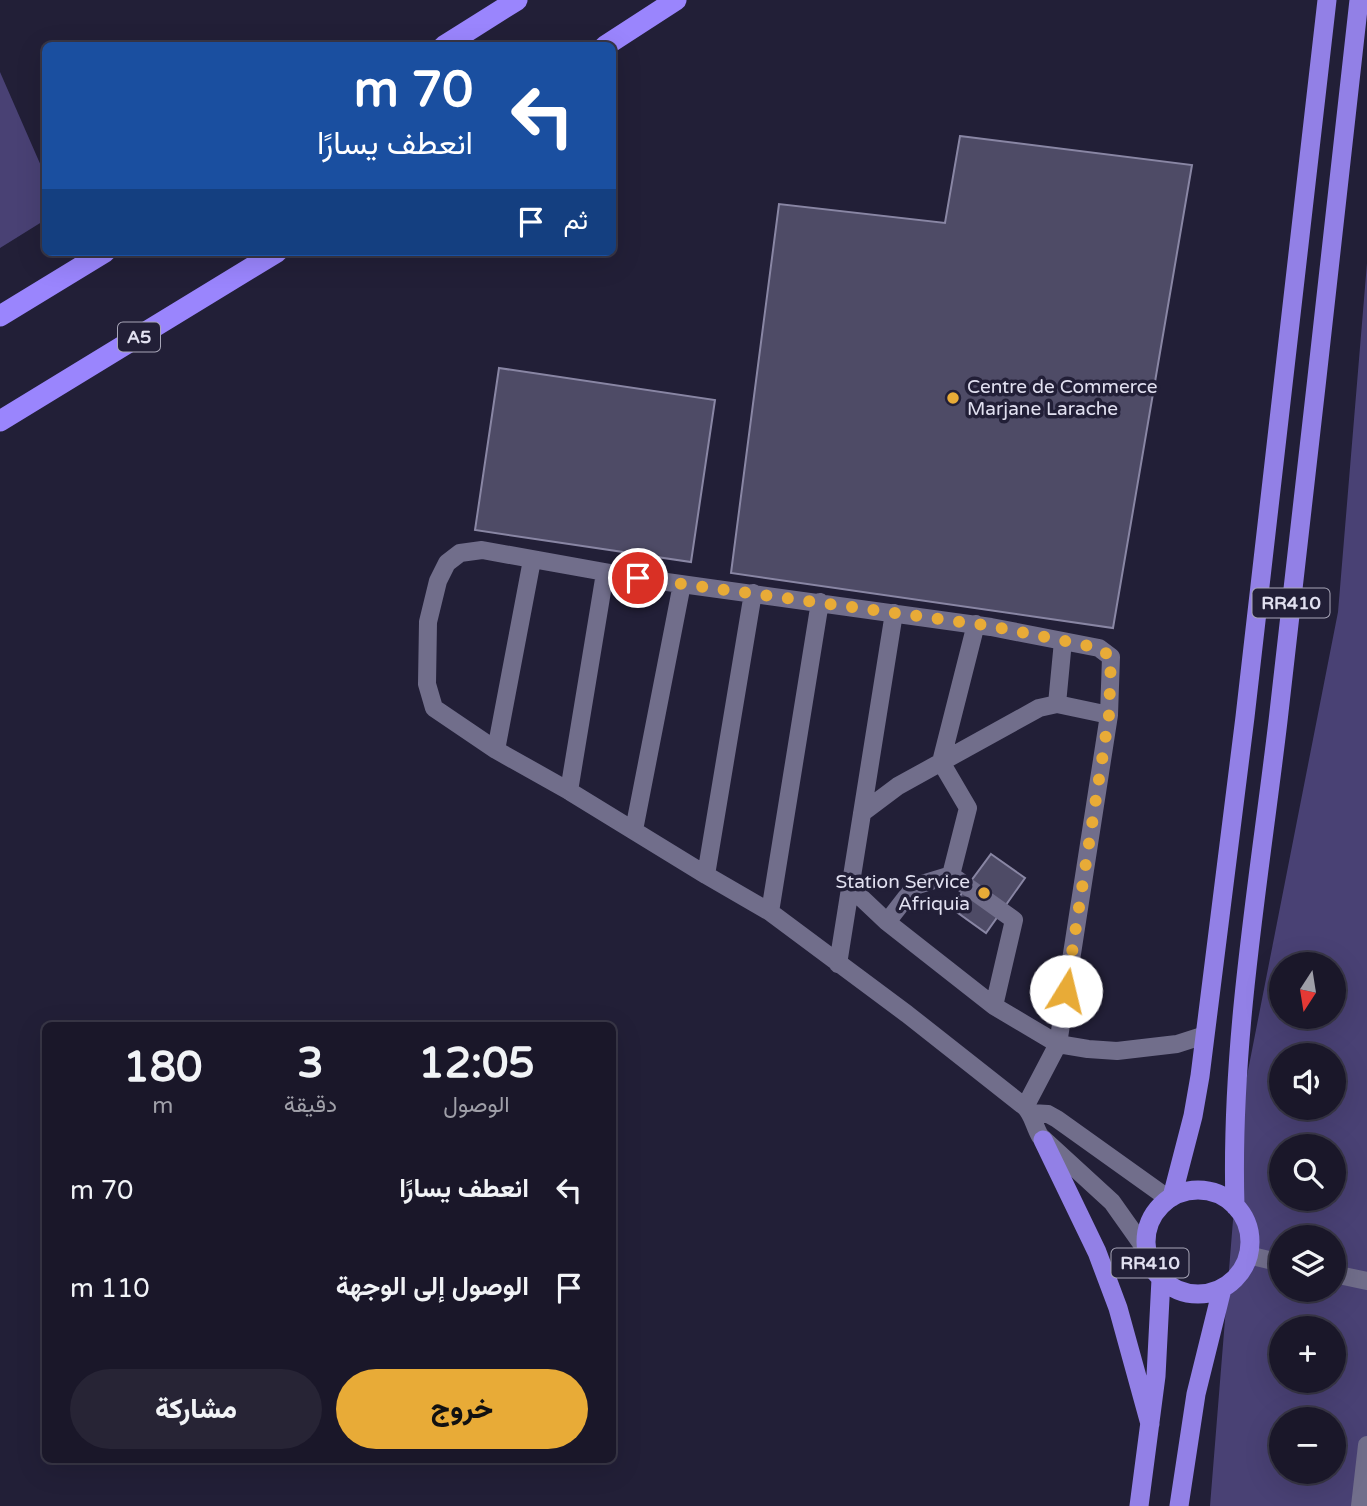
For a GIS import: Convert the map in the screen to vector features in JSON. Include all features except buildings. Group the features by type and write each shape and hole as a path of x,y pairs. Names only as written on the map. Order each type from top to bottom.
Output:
{"highway":[{"path":"450,42 517,0"},
{"path":"612,42 676,0"},
{"name":"RR410","path":"1222,1289 1206,1294 1190,1294 1174,1289 1161,1279 1149,1261 1146,1250 1147,1231 1155,1213 1171,1198 1193,1116 1205,1035 1245,717 1327,0"},
{"name":"RR410","path":"1248,1255 1250,1240 1246,1222 1235,1206 1234,1124 1239,1041 1359,0"},
{"path":"0,316 98,256"},
{"name":"A5","path":"0,421 270,256"},
{"path":"1043,1139 1106,1274 1150,1424"},
{"path":"1171,1198 1188,1191 1205,1191 1221,1196 1235,1206"},
{"path":"1180,1506 1196,1394 1222,1289 1234,1280 1248,1255"},
{"name":"RR410","path":"1139,1506 1156,1376 1161,1279"}],"lane":[{"path":"1146,1250 1112,1202 1043,1139 1033,1125 1028,1110 1058,1044 1109,715 1111,657 1099,648 976,624 606,573 482,550 460,553 447,564 438,581 428,622 427,684 434,708 496,750 569,790 770,912 907,1014 1028,1110 1058,1119 1171,1198"},
{"path":"496,750 532,560"},
{"path":"569,790 606,573"},
{"path":"634,830 682,584"},
{"path":"706,875 753,593"},
{"path":"770,912 820,602"},
{"path":"838,964 894,613"},
{"path":"951,876 968,808 941,762 976,624"},
{"path":"1058,704 1063,641"},
{"path":"862,813 898,786 1039,708 1058,704 1109,715"},
{"path":"887,922 915,886 951,876"},
{"path":"951,876 1014,920 994,1006"},
{"path":"850,887 887,922 994,1006 1058,1044 1088,1049 1127,1050 1177,1044 1205,1035"},
{"path":"1248,1255 1269,1260"},
{"path":"1346,1277 1367,1281"},
{"path":"1360,1506 1367,1445"}],"shaded area":[{"path":"0,72 42,168 42,222 0,248"},
{"path":"1367,263 1367,1506 1210,1506 1243,1096 1269,964 1269,1029 1346,1029 1346,952 1271,952 1338,612"}],"place":[{"name":"Centre de Commerce Marjane Larache","path":"953,398"},
{"name":"Station Service Afriquia","path":"984,893"}],"route":[{"path":"638,578 991,626 1099,648 1111,657 1109,715 1066,991"}]}
